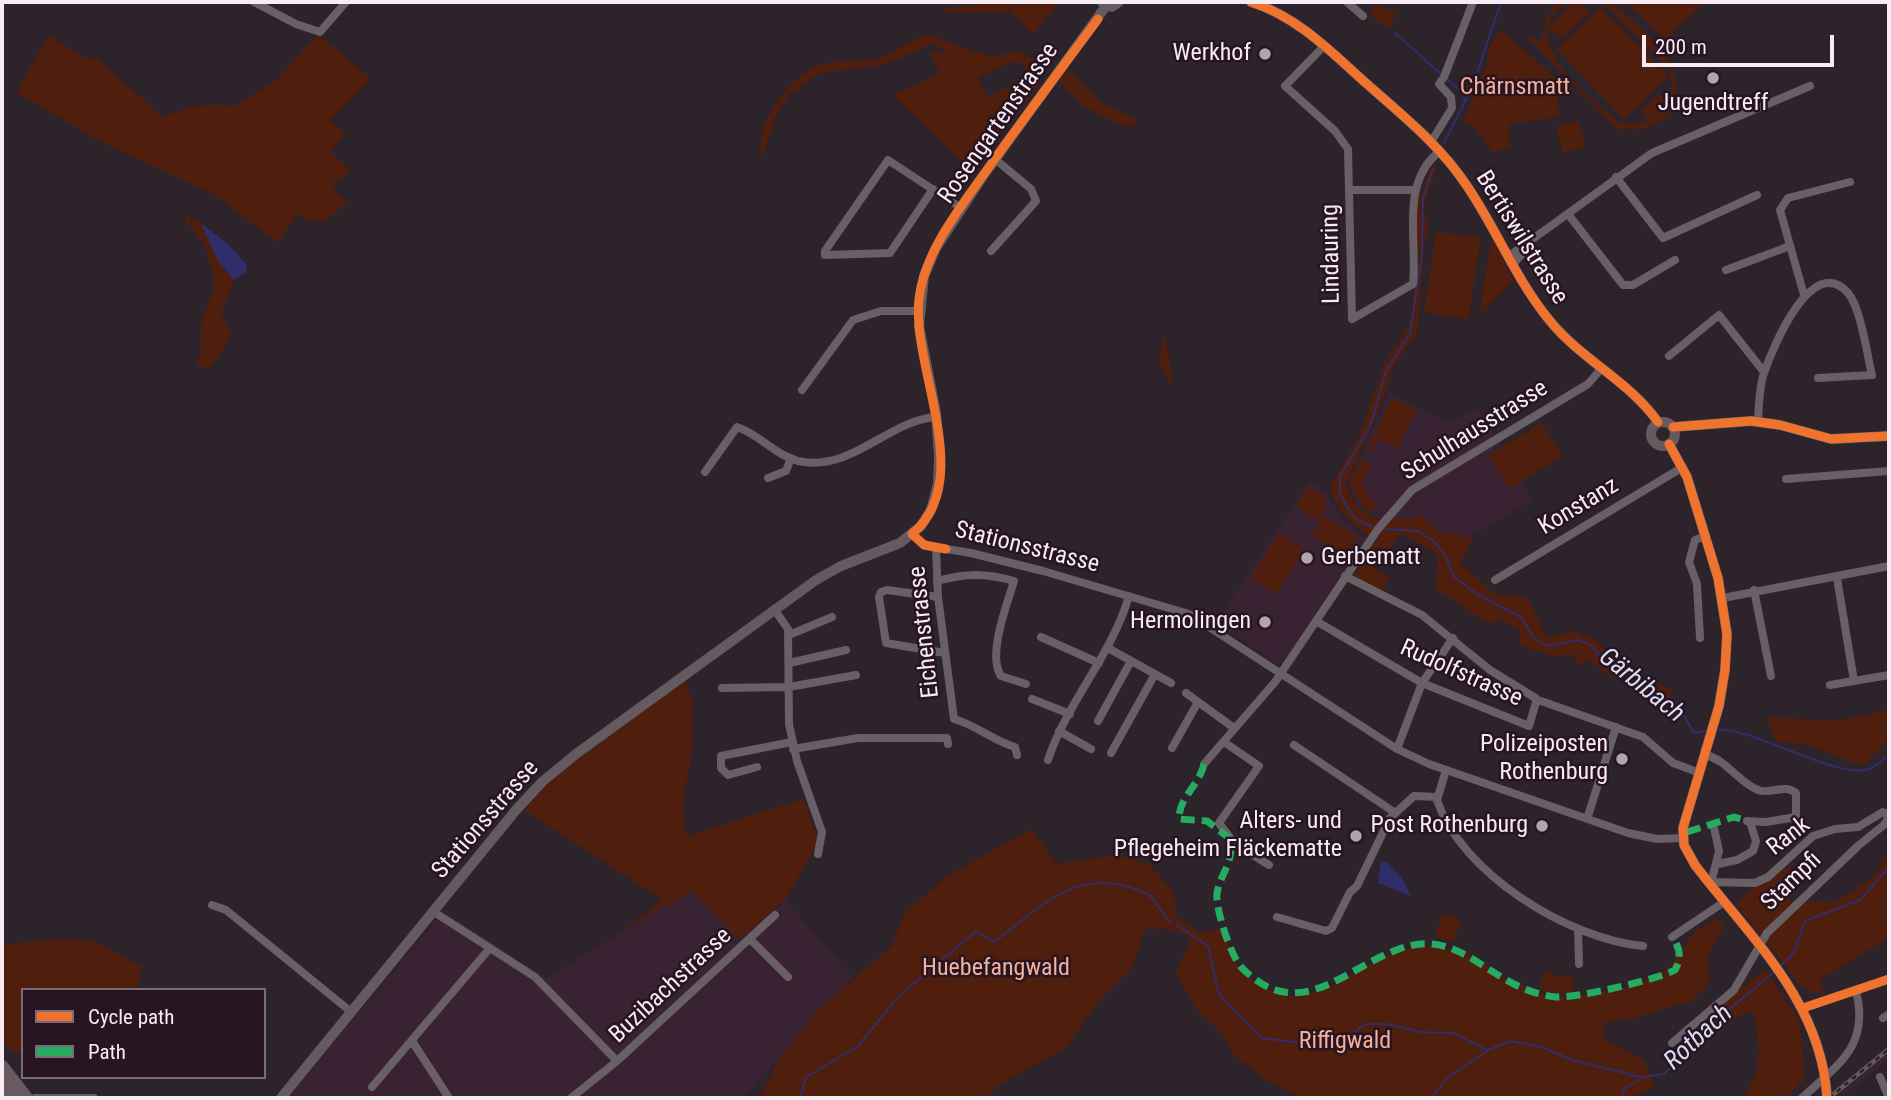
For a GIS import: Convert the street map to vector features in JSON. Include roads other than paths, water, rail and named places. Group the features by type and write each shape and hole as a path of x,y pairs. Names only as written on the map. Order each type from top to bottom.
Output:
{"highway":[{"path":"2,1068 12,1098"},
{"path":"7,1083 26,1098"}],"main road":[{"path":"1104,4 1115,7 1119,2"},
{"name":"Bertiswilstrasse","path":"1251,2 1268,4 1296,23 1432,142 1474,196 1530,296 1557,329 1601,369 1639,398 1658,422 1651,429 1652,439 1659,445 1669,444 1683,467 1723,598 1726,659 1719,707 1683,838"},
{"name":"Rosengartenstrasse","path":"912,534 928,516 936,497 940,466 936,417 918,311 929,262 961,208 1104,4"},
{"path":"1658,422 1667,422 1673,427 1675,436 1669,444"},
{"name":"Stationsstrasse","path":"281,1098 516,810 549,776 774,609 841,566 890,548 912,534"},
{"path":"1683,838 1689,857 1777,967 1800,1003 1822,1057 1827,1098"}],"street":[{"path":"254,2 296,24 320,32 346,2"},
{"path":"1347,2 1363,16"},
{"path":"1432,142 1452,108 1451,97 1439,84 1473,2"},
{"name":"Lindauring","path":"1324,46 1285,86 1344,141 1349,154 1352,319 1413,284 1416,190 1428,162 1440,151"},
{"path":"1511,260 1616,177 1652,153 1810,86"},
{"path":"991,251 1036,201 1031,190 995,159"},
{"path":"933,189 890,253 825,255 825,251 886,161 911,173 961,208"},
{"path":"1616,177 1663,238 1757,195"},
{"path":"1804,295 1780,210 1782,203 1788,198 1850,181"},
{"name":"Lindauring","path":"1350,190 1416,190"},
{"path":"1568,214 1623,285 1633,285 1675,260"},
{"path":"1726,270 1790,246"},
{"path":"1758,421 1764,372 1804,295 1813,286 1830,283 1849,295 1872,375 1818,378"},
{"path":"802,390 853,320 881,311 918,311"},
{"path":"1669,356 1719,315 1764,372"},
{"name":"Schulhausstrasse","path":"1204,764 1282,673 1345,576 1386,519 1412,490 1588,384 1601,369"},
{"path":"705,472 737,427 791,458 824,462 868,447 919,420 936,417"},
{"path":"1673,427 1758,421 1831,439 1889,436"},
{"path":"768,478 786,471 791,458"},
{"name":"Konstanz","path":"1495,580 1683,467"},
{"path":"1786,479 1885,471"},
{"name":"Stationsstrasse","path":"912,534 924,545 971,553 1129,596 1198,618 1397,749 1446,770 1644,837 1683,838"},
{"path":"1700,638 1697,584 1689,562 1695,540 1705,536"},
{"name":"Eichenstrasse","path":"936,548 938,597 954,719 967,723 992,740 1014,747 1017,755"},
{"path":"1723,598 1889,566"},
{"path":"937,580 967,573 1014,581 998,639 995,662 1001,676 1026,684"},
{"path":"1345,576 1422,615 1490,670 1539,700 1643,737 1672,763 1700,773"},
{"path":"1837,578 1854,681"},
{"path":"938,597 887,590 881,592 883,636 891,645 945,653"},
{"path":"1754,590 1771,676"},
{"path":"1048,760 1059,731 1122,621 1129,596"},
{"path":"774,609 789,635 793,745 822,832 818,854"},
{"path":"789,635 832,617"},
{"name":"Rudolfstrasse","path":"1316,621 1422,683 1530,726 1539,700"},
{"path":"1041,637 1099,663"},
{"path":"1397,749 1422,683 1453,638"},
{"path":"1108,648 1171,683"},
{"path":"789,663 846,650"},
{"path":"1098,721 1131,661"},
{"path":"1111,753 1155,674"},
{"path":"722,688 789,687 856,675"},
{"path":"1830,685 1889,675"},
{"path":"1186,693 1234,728"},
{"path":"1032,699 1070,714"},
{"path":"1172,748 1198,702"},
{"path":"1587,819 1616,727"},
{"path":"1059,731 1091,749"},
{"path":"757,766 729,775 721,768 721,756 793,745 882,737 947,738 948,744"},
{"path":"1224,742 1259,766 1219,823 1234,843 1269,865"},
{"path":"1294,745 1394,812"},
{"path":"1706,755 1717,759 1756,789 1794,790 1798,813 1794,818 1748,822 1756,841 1753,851 1737,860 1718,864"},
{"path":"1446,770 1437,797 1459,843 1474,861 1535,905 1578,929 1605,940 1643,946"},
{"path":"1277,917 1326,931 1332,928 1394,812 1414,796 1437,797"},
{"name":"Rank","path":"1710,881 1755,883 1768,877 1813,836 1835,829 1858,827 1883,812 1889,815 1885,824 1859,845"},
{"path":"1710,881 1718,864 1719,851 1714,828"},
{"name":"Stampfi","path":"1672,1043 1734,990 1767,933 1859,845"},
{"path":"212,905 226,910 350,1011"},
{"path":"1672,937 1726,905"},
{"name":"Buzibachstrasse","path":"434,912 549,988 617,1061"},
{"name":"Buzibachstrasse","path":"571,1098 617,1061 775,915"},
{"path":"1578,929 1580,964"},
{"name":"Buzibachstrasse","path":"750,939 788,977"},
{"path":"372,1087 490,948"},
{"path":"1800,1003 1856,991 1889,979"},
{"path":"1805,1095 1838,1065 1857,1041 1860,1031 1856,991"},
{"path":"412,1041 449,1098"},
{"path":"1880,1077 1889,1098"},
{"path":"35,1098 94,1098"}],"waterway":[{"path":"1444,143 1473,86 1501,2"},
{"path":"1395,33 1441,74"},
{"path":"1448,80 1462,92 1465,100"},
{"path":"1372,527 1356,519 1346,506 1340,492 1340,476 1370,427 1386,371 1410,334 1422,253 1423,198 1433,169"},
{"name":"Gärbibach","path":"1387,529 1417,531 1433,540 1446,557 1453,576 1477,594 1522,618 1533,637 1548,646 1578,640 1592,646 1606,663 1684,716 1694,733 1706,731"},
{"name":"Gärbibach","path":"1715,730 1751,736 1839,768 1871,768 1889,756"},
{"name":"Rotbach","path":"1781,966 1794,952 1805,921 1860,900 1889,867"},
{"path":"800,1098 806,1077 857,1047 899,996 976,931 994,942 1029,914 1064,892 1083,885 1102,883 1123,885 1147,894 1171,922"},
{"path":"1177,925 1208,946 1219,994 1261,1038 1336,1047 1365,1024 1387,1024 1420,1032 1453,1033 1487,1050"},
{"name":"Rotbach","path":"1432,1098 1447,1078 1488,1050 1511,1041 1542,1047 1572,1060 1641,1077 1664,1074 1724,1014 1774,972"},
{"path":"1622,1098 1624,1089 1641,1078"}],"railway":[{"path":"1829,1098 1889,1049"}],"place":[{"name":"Werkhof","path":"1265,54"},
{"name":"Jugendtreff","path":"1713,78"},
{"name":"Gerbematt","path":"1307,558"},
{"name":"Hermolingen","path":"1265,622"},
{"name":"Polizeiposten Rothenburg","path":"1622,759"},
{"name":"Post Rothenburg","path":"1542,826"},
{"name":"Alters- und Pflegeheim Fläckematte","path":"1356,836"}],"park label":[{"name":"Chärnsmatt","path":"1515,88"},
{"name":"Huebefangwald","path":"996,969"},
{"name":"Riffigwald","path":"1345,1042"}]}
